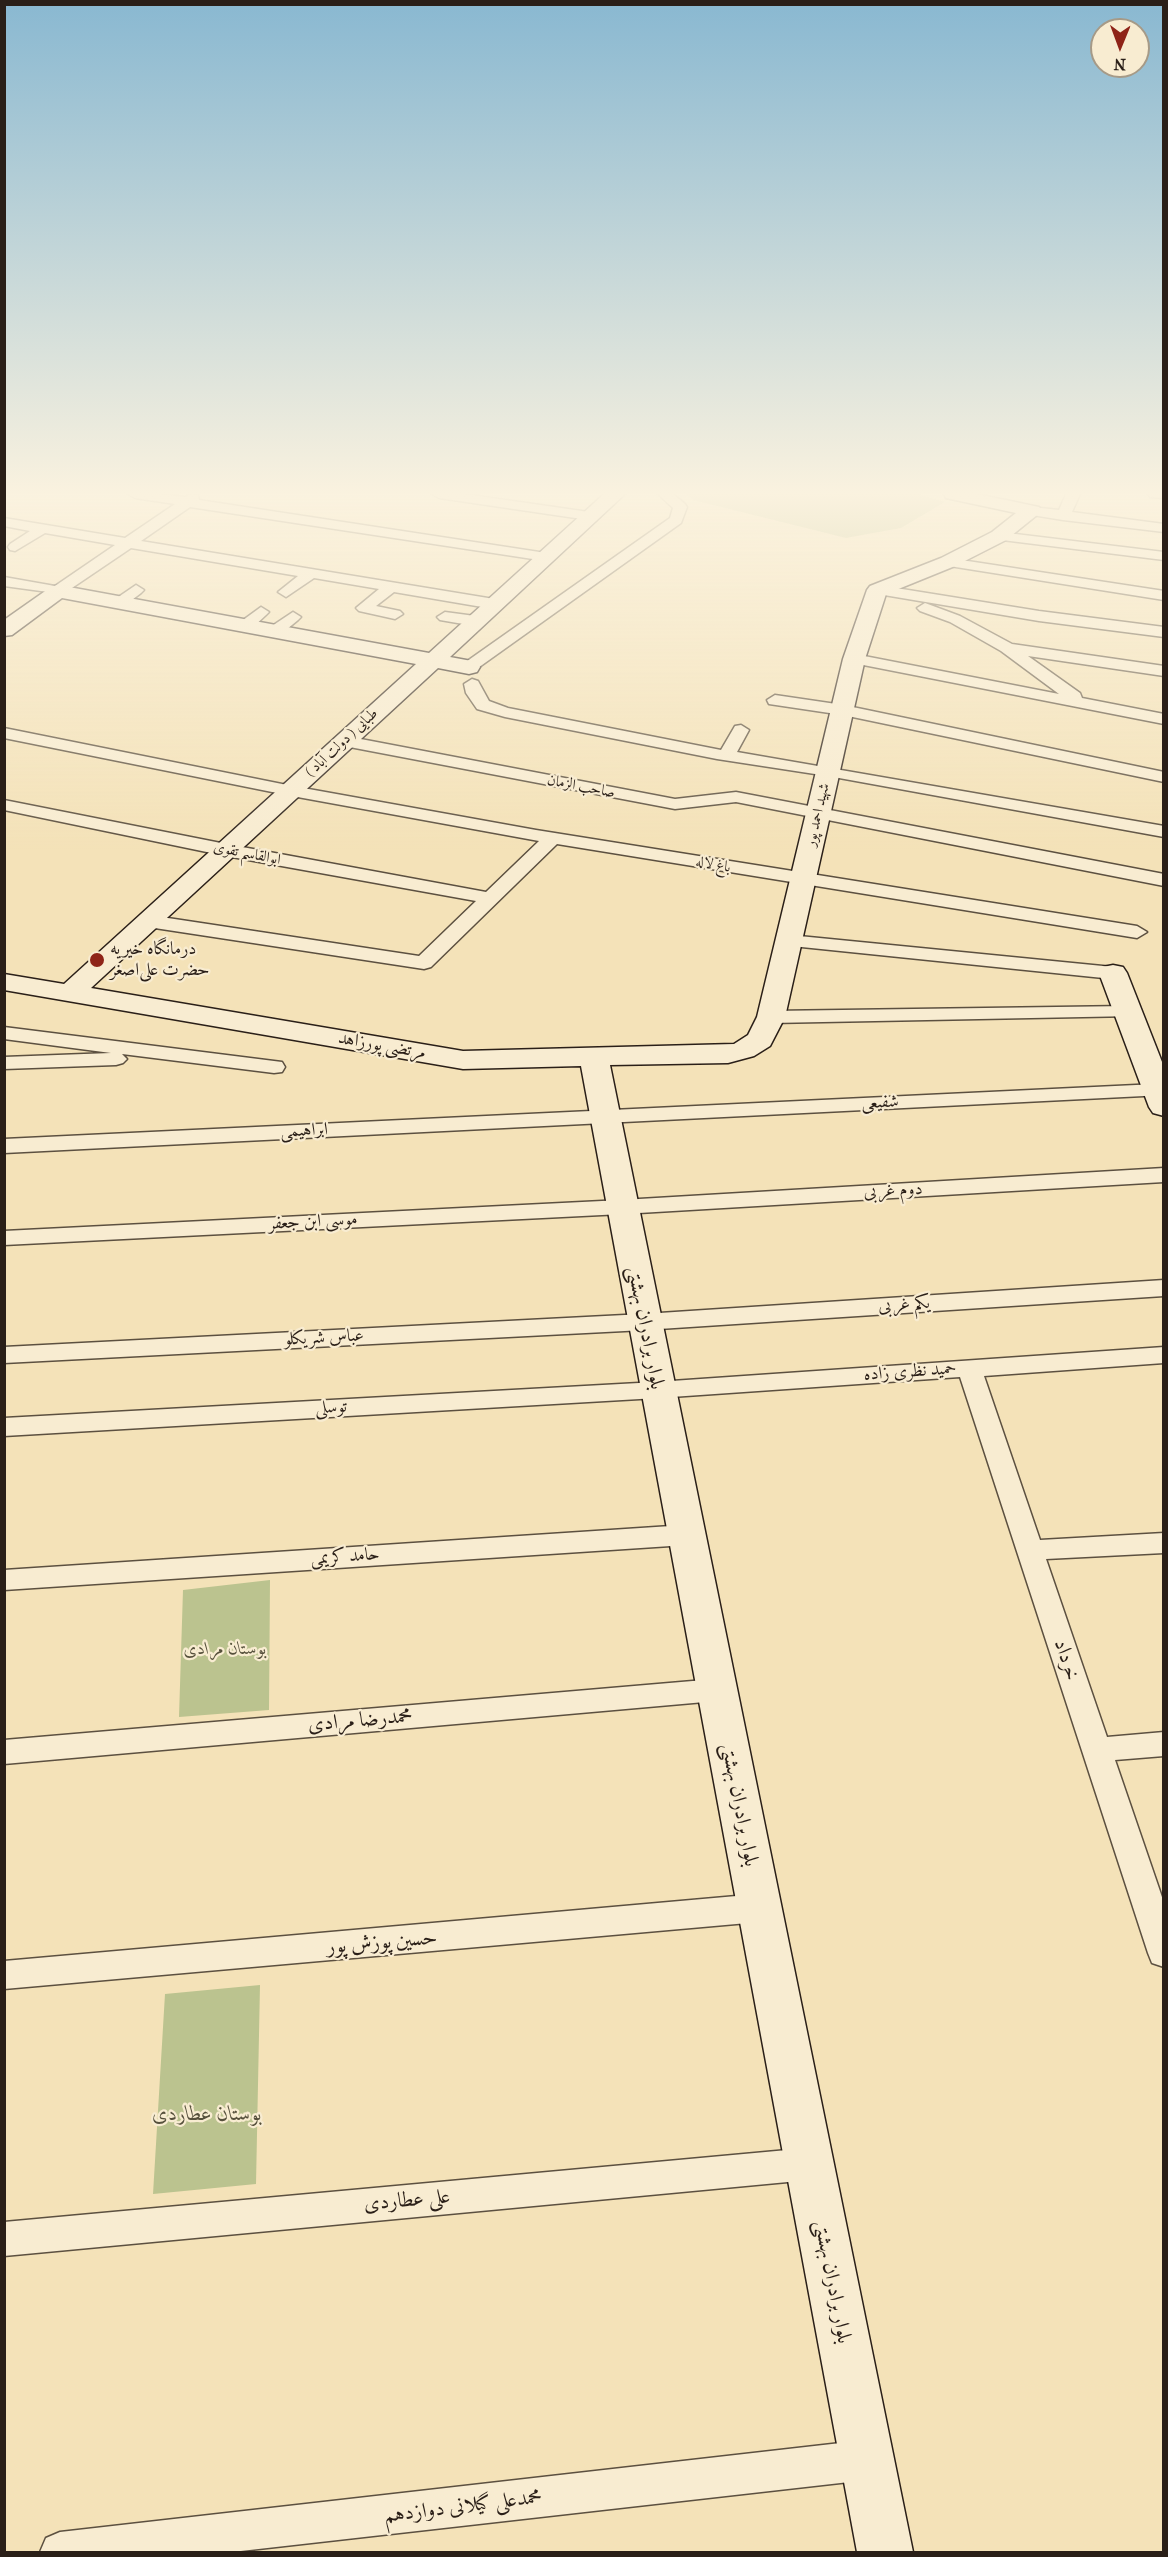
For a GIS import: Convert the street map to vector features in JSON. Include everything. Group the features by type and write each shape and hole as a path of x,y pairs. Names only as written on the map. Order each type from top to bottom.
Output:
{"street":[{"path":"4,631 28,613"},
{"path":"4,631 62,613"},
{"path":"222,613 253,619 275,631 432,660 471,676"},
{"name":"طبایی ( دولت آباد )","path":"70,993 484,613"},
{"path":"471,676 553,613"},
{"name":"شهید احمد پور","path":"765,1028 789,941 854,659 870,613"},
{"path":"940,613 955,619 1007,648 1081,703"},
{"path":"1026,613 1164,632"},
{"path":"275,631 293,617"},
{"path":"445,617 475,621"},
{"path":"1071,658 1088,623"},
{"path":"1007,648 1164,671"},
{"path":"854,659 1164,719"},
{"path":"471,676 474,693 483,705 505,712 727,755 1164,832"},
{"path":"775,700 843,710 1164,777"},
{"path":"727,755 741,730"},
{"name":"باغ لاله","path":"4,733 292,791 553,837 803,880 1137,932"},
{"name":"صاحب الزمان","path":"345,741 675,804 736,797 1164,880"},
{"name":"ابوالقاسم تقوی","path":"4,805 226,850 490,898"},
{"path":"148,921 424,963 553,837"},
{"path":"789,941 1113,973 1160,1098"},
{"name":"مرتضی پورزاهد","path":"4,982 463,1060 728,1054 744,1050 765,1028"},
{"path":"765,1028 1128,1012"},
{"path":"4,1033 274,1067"},
{"path":"4,1063 187,1057"},
{"name":"بلوار برادران بهشتی","path":"594,1057 885,2553"},
{"name":"شفیعی","path":"604,1117 1160,1098"},
{"name":"ابراهیمی","path":"4,1146 604,1117"},
{"name":"دوم غربی","path":"622,1207 1164,1175"},
{"name":"موسی ابن جعفر","path":"4,1238 622,1207"},
{"name":"یکم غربی","path":"644,1322 1164,1288"},
{"name":"عباس شریکلو","path":"4,1355 644,1322"},
{"name":"حمید نظری زاده","path":"657,1390 1164,1355"},
{"name":"خرداد","path":"969,1368 1164,1953"},
{"name":"توسلی","path":"4,1427 657,1390"},
{"name":"حامد کریمی","path":"4,1580 686,1535"},
{"path":"1030,1550 1164,1543"},
{"name":"محمدرضا مرادی","path":"4,1752 716,1690"},
{"path":"1096,1750 1164,1744"},
{"name":"حسین پوزش پور","path":"4,1975 759,1908"},
{"name":"علی عطاردی","path":"4,2239 809,2164"},
{"name":"محمدعلی گیلانی دوازدهم","path":"60,2553 867,2460"}],"green space":[{"name":"بوستان مرادی","path":"270,1580 269,1710 179,1717 183,1590"},
{"name":"بوستان عطاردی","path":"260,1985 256,2184 153,2194 165,1994"}],"place":[{"name":"درمانگاه خیریه حضرت علی‌اصغر","path":"97,960"}]}
